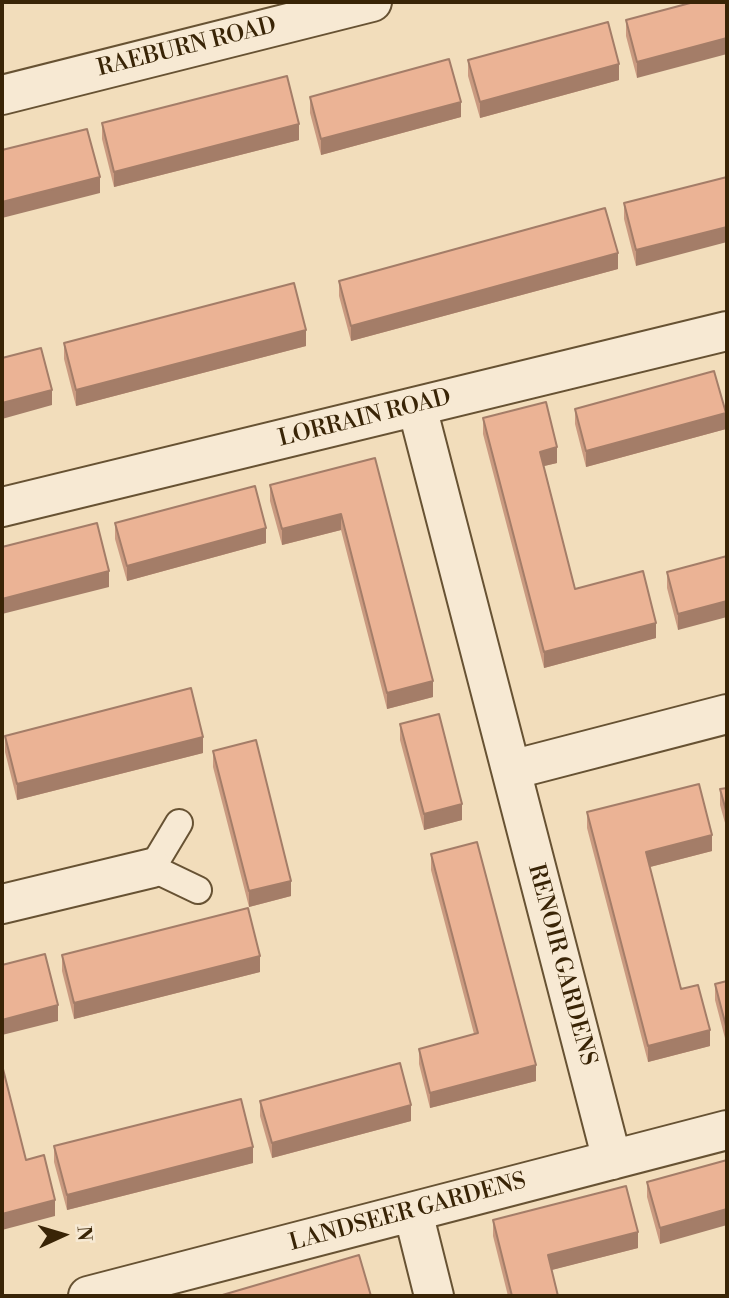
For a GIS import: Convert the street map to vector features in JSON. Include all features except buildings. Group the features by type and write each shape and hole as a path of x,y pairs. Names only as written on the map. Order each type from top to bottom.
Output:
{"street":[{"name":"RAEBURN ROAD","path":"2,95 372,2"},
{"name":"LORRAIN ROAD","path":"2,507 727,331"},
{"name":"RENOIR GARDENS","path":"417,407 612,1160"},
{"path":"510,770 727,714"},
{"path":"2,904 152,868"},
{"name":"LANDSEER GARDENS","path":"88,1296 727,1130"},
{"path":"413,1212 434,1296"}],"lane":[{"path":"179,823 152,868 198,890"}]}
